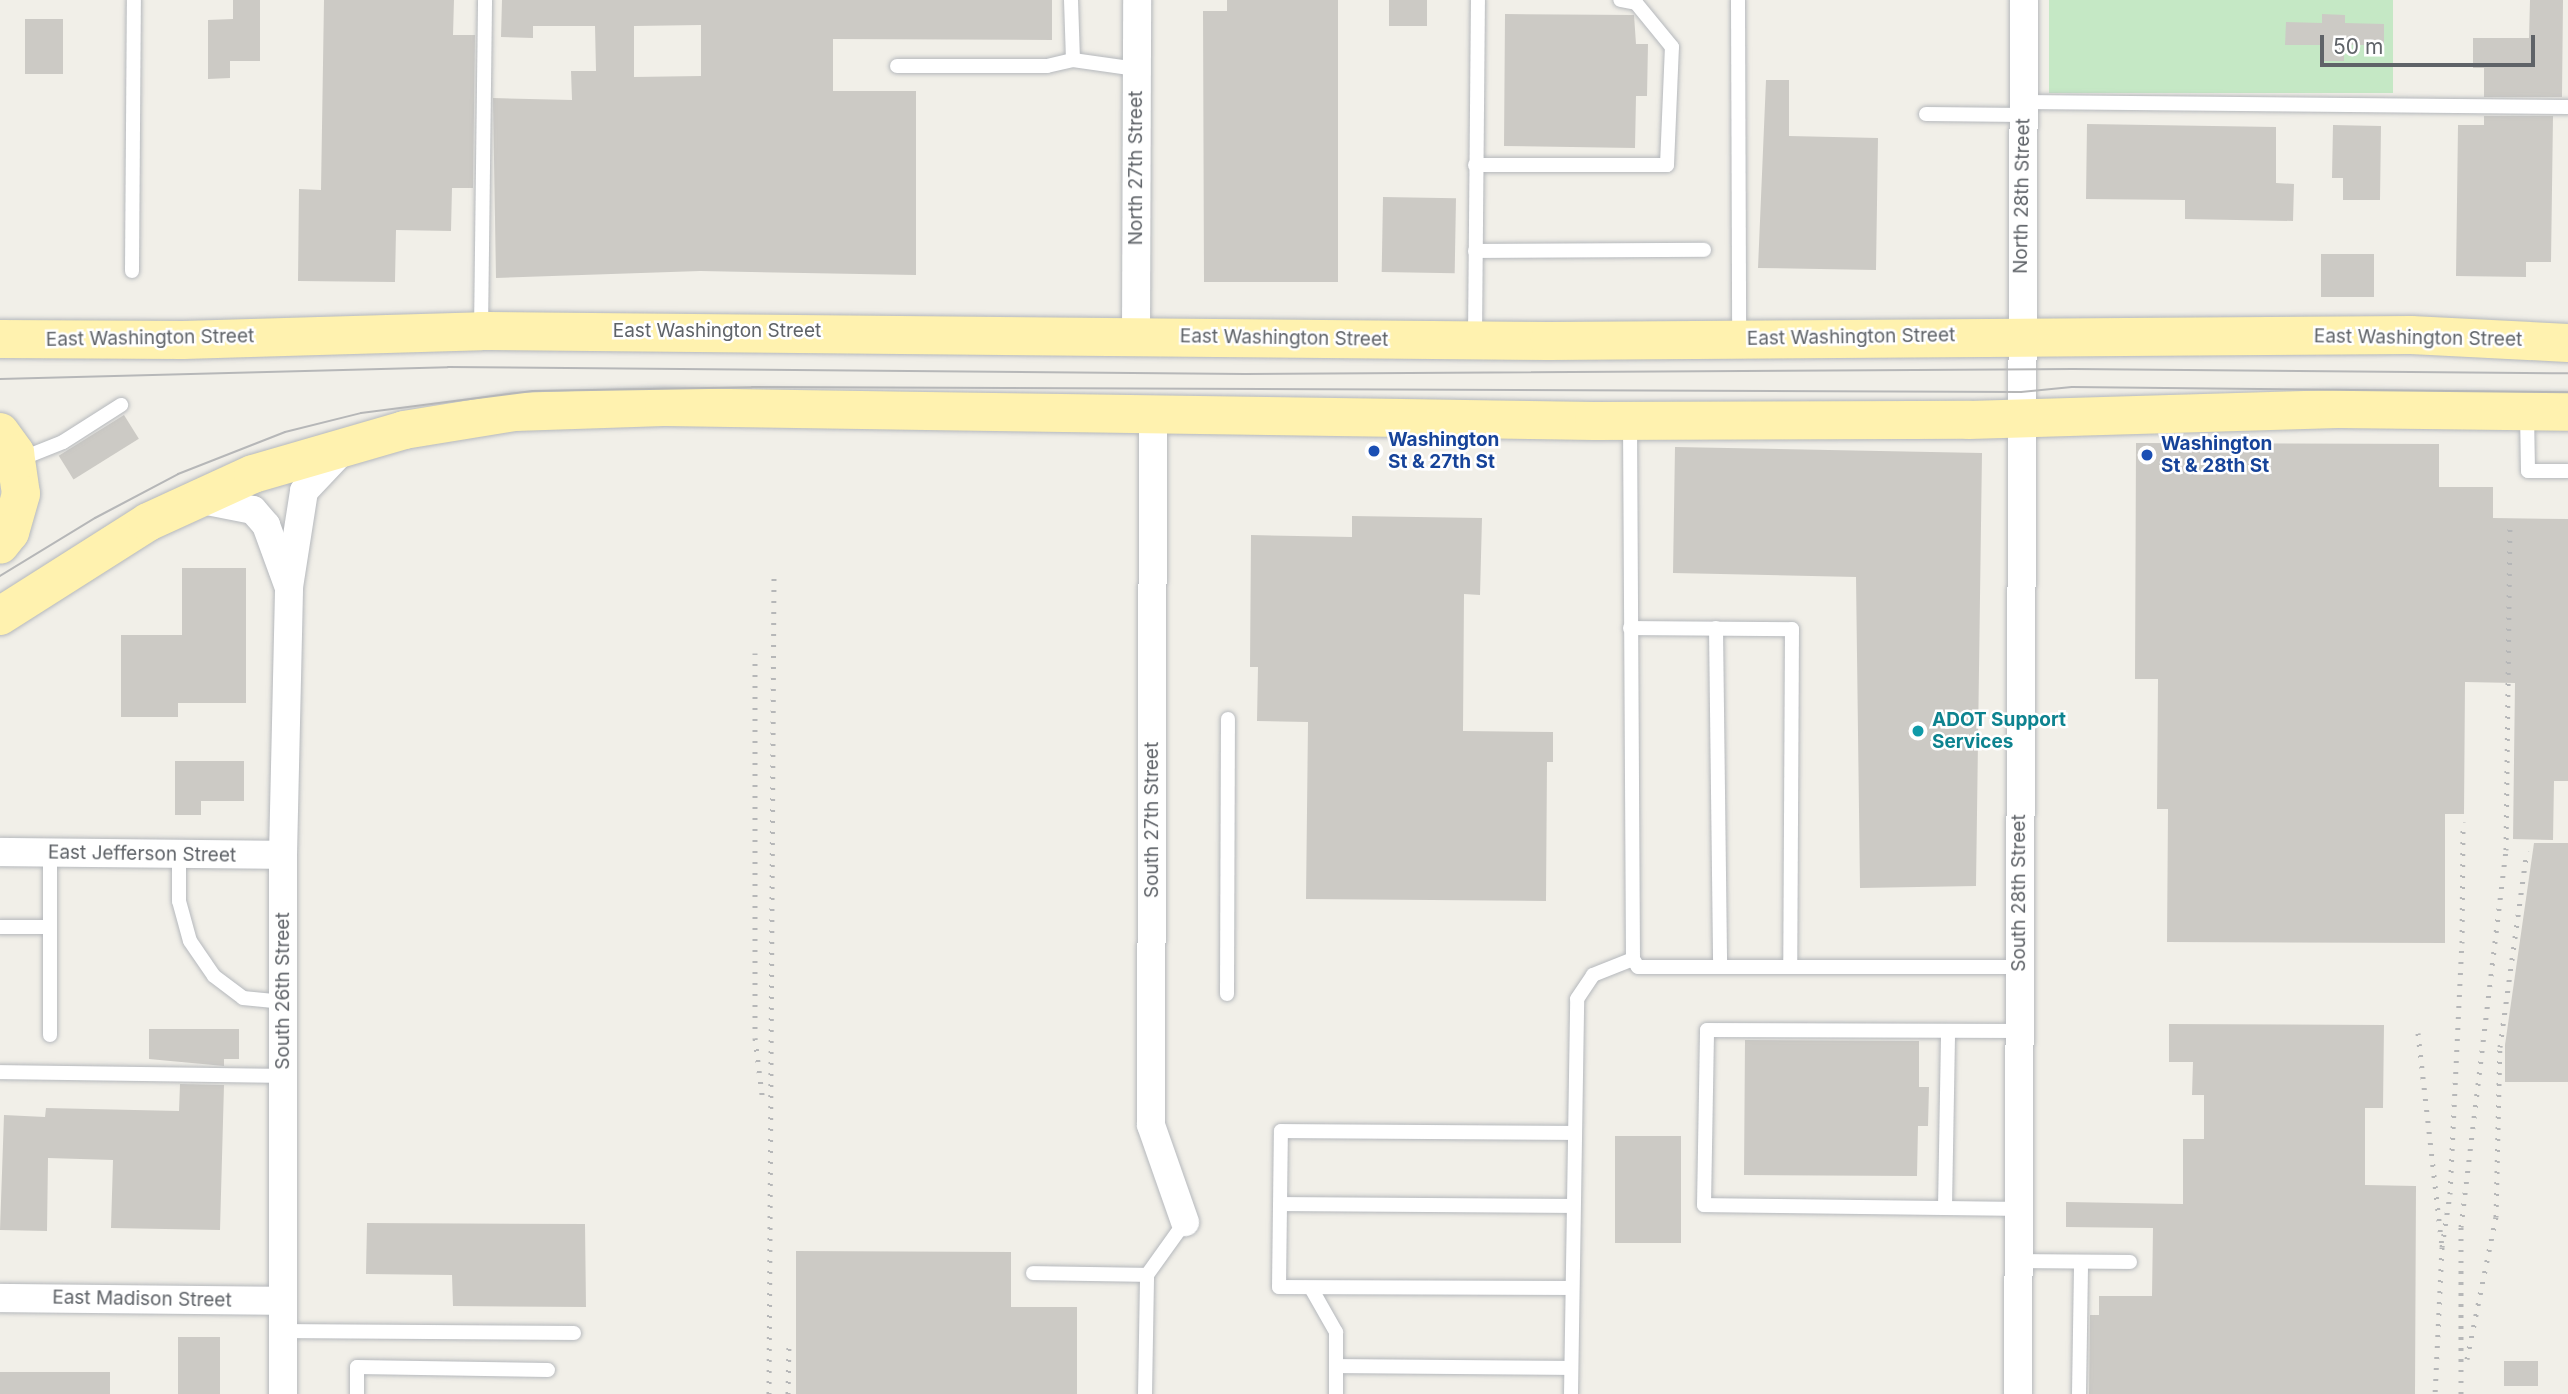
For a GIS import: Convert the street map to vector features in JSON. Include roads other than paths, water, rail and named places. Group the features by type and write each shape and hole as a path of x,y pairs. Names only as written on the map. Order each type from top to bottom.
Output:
{"main road":[{"name":"East Washington Street","path":"0,339 183,340 481,331 1475,340 2411,335 2568,343"},
{"path":"0,359 87,359 183,340"},
{"path":"0,616 96,554 195,498 253,474 351,442 515,412 664,407 1630,421 2021,405 2568,412"},
{"path":"0,545 17,512 12,454"},
{"path":"0,595 142,508 195,498"}],"street":[{"name":"North 27th Street","path":"1136,336 1137,0"},
{"name":"North 28th Street","path":"2021,405 2024,0"},
{"name":"South 28th Street","path":"2018,1394 2021,405"},
{"name":"South 27th Street","path":"1153,412 1151,1125 1185,1222"},
{"name":"South 26th Street","path":"283,1394 283,855 289,587 304,491 351,442"},
{"name":"South 26th Street","path":"195,498 253,510 266,525 289,587"},
{"name":"East Jefferson Street","path":"0,852 283,855"},
{"name":"East Madison Street","path":"0,1298 283,1301"}],"lane":[{"path":"132,271 134,0"},
{"path":"481,331 485,0"},
{"path":"1072,0 1073,60"},
{"path":"1475,340 1478,0"},
{"path":"1475,165 1667,165 1672,47 1636,2 1620,0"},
{"path":"1738,0 1739,338"},
{"path":"897,66 1047,66 1073,60 1136,69"},
{"path":"1926,114 2023,109 2568,107"},
{"path":"1475,251 1704,250"},
{"path":"12,454 63,442 121,405"},
{"path":"2527,411 2528,471 2568,471"},
{"path":"1630,421 1633,959 1638,967 2019,967"},
{"path":"1630,628 1792,629 1790,967"},
{"path":"1716,628 1720,967"},
{"path":"1227,994 1228,719"},
{"path":"50,853 50,1035"},
{"path":"179,854 179,901 186,928 214,976 243,998 284,1002"},
{"path":"0,927 50,927"},
{"path":"1571,1394 1577,999 1593,975 1633,959"},
{"path":"2018,1209 1704,1205 1707,1030 2019,1031"},
{"path":"1945,1208 1948,1031"},
{"path":"0,1072 283,1076"},
{"path":"1572,1288 1279,1287 1281,1132 1574,1133"},
{"path":"1281,1204 1573,1206"},
{"path":"1145,1394 1147,1275 1185,1222"},
{"path":"2019,1261 2130,1262"},
{"path":"2079,1394 2081,1262"},
{"path":"1033,1273 1147,1275"},
{"path":"1311,1288 1336,1332 1335,1394"},
{"path":"283,1331 574,1333"},
{"path":"1336,1366 1571,1368"},
{"path":"357,1394 357,1367 548,1370"}],"tram line":[{"path":"0,379 448,367 1245,374 2073,369 2568,373"},
{"path":"0,576 95,518 178,474 285,432 361,413 533,391 752,387 2021,392 2072,387 2568,392"}],"railway":[{"path":"2461,1394 2461,1227 2506,850 2510,527"},
{"path":"769,1394 774,574"},
{"path":"755,653 755,1038 763,1102"},
{"path":"2442,1247 2450,1194 2462,943 2463,822"},
{"path":"2467,1359 2496,1217 2500,1047 2527,851"},
{"path":"2418,1033 2442,1247 2435,1394"},
{"path":"788,1394 789,1340"}],"place":[{"name":"Washington St & 27th St","path":"1374,451"},
{"name":"Washington St & 28th St","path":"2147,455"},
{"name":"ADOT Support Services","path":"1918,731"}]}
